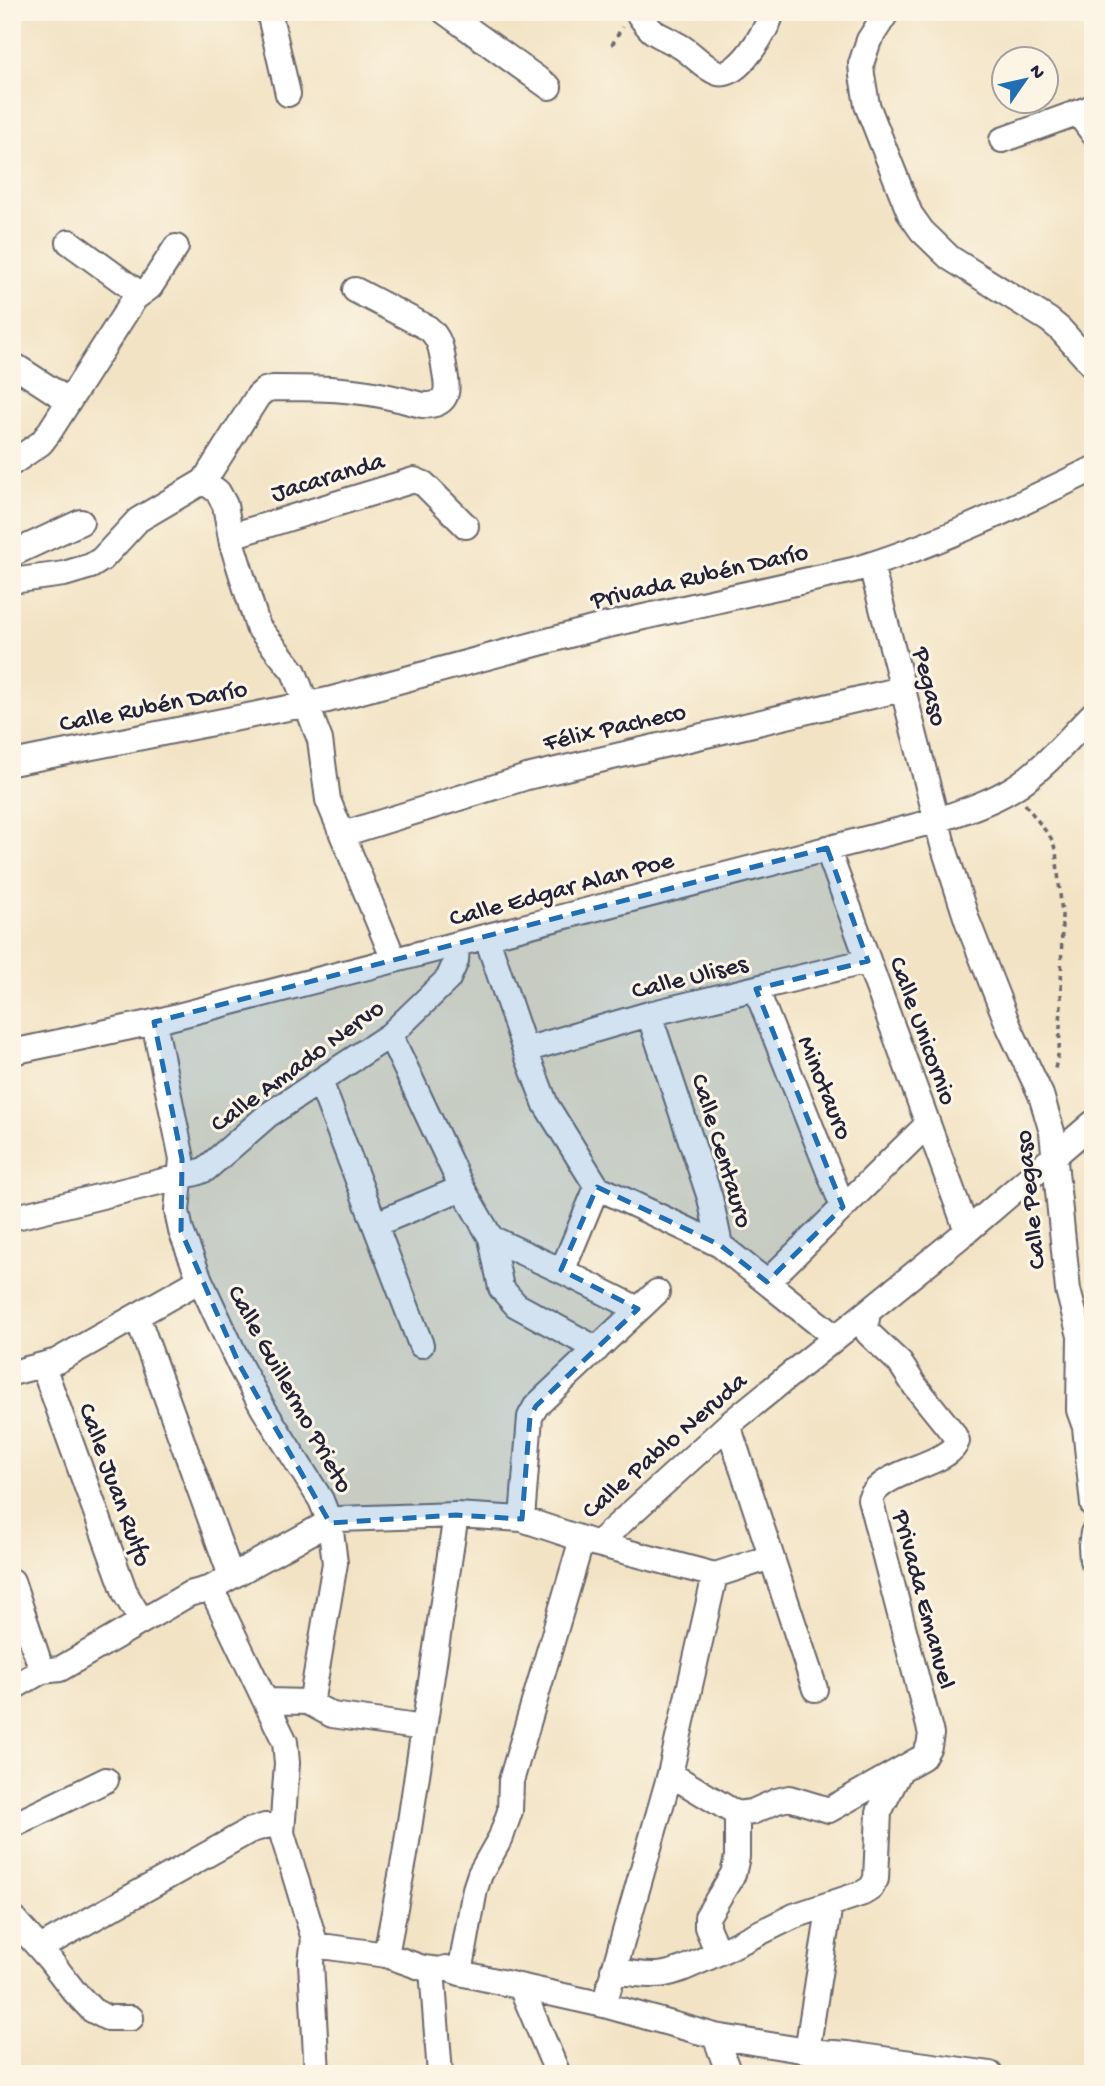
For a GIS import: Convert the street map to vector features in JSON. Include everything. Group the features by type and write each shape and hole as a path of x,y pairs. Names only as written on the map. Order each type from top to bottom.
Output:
{"street":[{"path":"269,12 288,94"},
{"path":"445,12 549,88"},
{"path":"630,18 723,74 741,64 770,21 772,12"},
{"path":"887,12 869,40 861,64 862,75 867,105 911,214 922,231 950,258 1049,320 1093,366"},
{"path":"1002,140 1085,110 1093,133"},
{"path":"69,242 140,294"},
{"path":"12,463 45,439 135,298 150,287 176,247"},
{"path":"12,582 64,574 96,563 138,520 204,481 258,396 269,389 350,390 430,405 441,401 446,395 447,382 437,336 428,328 355,290"},
{"path":"12,364 69,401"},
{"name":"Privada Rubén Darío","path":"306,704 599,626 892,559 971,528 1093,469"},
{"name":"Jacaranda","path":"231,536 414,480 424,484 466,526"},
{"path":"204,481 221,497 228,515 231,536 258,627 292,668 320,740 326,792 394,960"},
{"path":"12,554 81,522"},
{"name":"Pegaso","path":"871,565 936,821"},
{"name":"Félix Pacheco","path":"343,834 527,777 902,689"},
{"name":"Calle Rubén Darío","path":"12,763 306,704"},
{"name":"Calle Edgar Alan Poe","path":"12,1052 154,1022 936,821 1013,789 1093,714"},
{"name":"Calle Pegaso","path":"936,821 967,920 1050,1122 1068,1290 1080,1336 1079,1410 1086,1434 1093,1505"},
{"name":"Calle Unicornio","path":"827,848 967,1231"},
{"path":"487,938 546,1105 597,1187 720,1245"},
{"name":"Calle Amado Nervo","path":"12,1218 206,1169 268,1115 390,1035 448,979 456,961 457,945"},
{"name":"Calle Ulises","path":"525,1051 649,1014 868,961"},
{"name":"Minotauro","path":"756,989 842,1207"},
{"name":"Calle Centauro","path":"649,1014 710,1198 720,1245 835,1337"},
{"name":"Calle Guillermo Prieto","path":"154,1022 182,1159 179,1222 200,1280 240,1366 321,1500 330,1522 335,1563 311,1704"},
{"path":"390,1035 462,1188 491,1238 501,1288 516,1305 597,1349"},
{"path":"320,1081 421,1345"},
{"name":"Calle Pablo Neruda","path":"12,1688 43,1671 60,1669 141,1620 189,1594 221,1582 330,1522 356,1517 456,1515 522,1519 589,1541 967,1231 1093,1123"},
{"path":"767,1282 928,1124"},
{"path":"562,1271 597,1187"},
{"path":"376,1224 462,1188"},
{"path":"491,1238 638,1309"},
{"path":"12,1373 57,1361 200,1280"},
{"path":"522,1519 530,1417 536,1406 657,1292"},
{"name":"Privada Emanuel","path":"737,1814 752,1812 789,1798 829,1810 923,1757 929,1746 931,1734 870,1499 877,1489 895,1477 950,1453 957,1441 900,1363 869,1334 866,1324 868,1312"},
{"path":"137,1316 221,1582 267,1701 282,1732 286,1752 282,1824 284,1844 313,1933 311,1962 317,2074"},
{"name":"Calle Juan Rulfo","path":"43,1366 126,1595 141,1620"},
{"path":"728,1425 815,1689"},
{"path":"386,1955 405,1855 456,1515"},
{"path":"1092,1560 1093,1533"},
{"path":"460,1973 475,1889 480,1874 501,1837 510,1811 511,1781 589,1541 715,1575 771,1557"},
{"path":"604,2004 670,1774 715,1575"},
{"path":"12,1581 43,1671"},
{"path":"267,1701 311,1704 332,1715 424,1728"},
{"path":"613,1970 649,1977 665,1976 794,1916 871,1888 876,1879 879,1812 901,1769"},
{"path":"670,1774 737,1814 737,1857 733,1874 707,1917 718,1953"},
{"path":"12,1826 106,1780"},
{"path":"40,1948 249,1831 282,1824"},
{"path":"807,2051 830,1904"},
{"path":"12,1917 92,2010 107,2018 131,2018"},
{"path":"314,1945 386,1955 432,1969 446,1968 604,2004 715,2036 807,2051 851,2064 990,2074"},
{"path":"432,1969 440,2074"},
{"path":"521,1987 558,2074"},
{"path":"715,2036 729,2074"}],"path":[{"path":"612,45 630,18"},
{"path":"1013,789 1054,844 1062,915 1059,1051 1052,1078 1041,1095"},
{"path":"1092,1560 1093,1703"}],"highlighted area":[{"path":"827,848 868,961 756,989 843,1207 767,1282 720,1245 597,1187 561,1270 638,1309 536,1406 530,1417 522,1519 456,1515 330,1523 240,1366 181,1231 182,1159 154,1022"}]}
